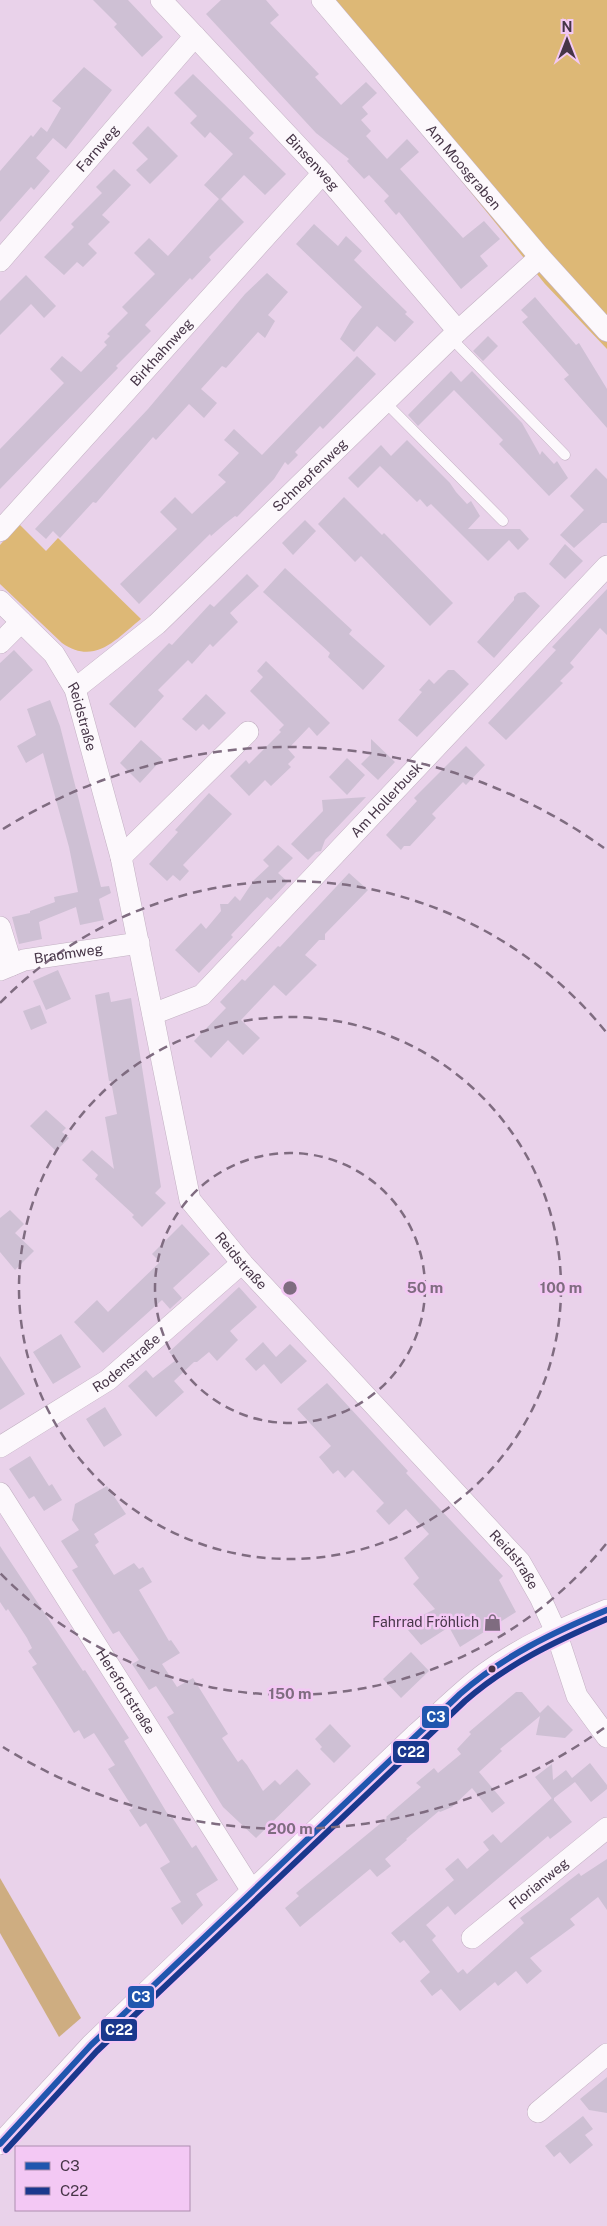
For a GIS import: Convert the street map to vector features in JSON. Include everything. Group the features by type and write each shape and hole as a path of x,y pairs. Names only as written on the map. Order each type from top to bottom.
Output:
{"street":[{"name":"Binsenweg","path":"161,0 323,173 454,334"},
{"name":"Am Moosgraben","path":"322,0 540,257 607,330"},
{"name":"Farnweg","path":"0,261 195,36"},
{"name":"Birkhahnweg","path":"0,531 323,173"},
{"name":"Schnepfenweg","path":"75,689 157,624 454,334 540,257"},
{"name":"Am Hollerbusk","path":"153,1014 202,995 607,566"},
{"name":"Reidstraße","path":"0,601 54,654 75,689 121,857 190,1200 242,1263 520,1562 540,1597 556,1632 577,1696 607,1737"},
{"path":"0,643 21,622"},
{"path":"121,857 248,732"},
{"path":"0,927 6,967"},
{"name":"Braomweg","path":"6,967 24,960 139,943"},
{"name":"Rodenstraße","path":"0,1447 108,1380 242,1263"},
{"name":"Herefortstraße","path":"0,1493 252,1891"},
{"path":"0,2144 91,2045 468,1687 489,1670 556,1632 607,1610"},
{"name":"Florianweg","path":"472,1938 607,1828"},
{"path":"538,2112 607,2054"}],"lane":[{"path":"454,334 565,455"},
{"path":"385,402 503,521"}],"shaded area":[{"path":"325,0 607,0 607,349 545,284 455,173"},
{"path":"19,524 46,551 58,538 141,619 114,641 95,651 85,652 62,643 0,584 0,545"},
{"path":"0,1878 81,2018 59,2037 0,1933"}],"building":[{"path":"93,0 128,0 163,37 142,57 114,27 117,24"},
{"path":"221,0 266,0 279,15 270,23 319,74 315,77 341,105 366,82 377,93 362,107 368,114 361,120 371,131 366,136 387,159 407,139 419,152 400,169 463,238 484,221 500,239 480,256 488,266 461,289 399,212 396,215 384,201 389,196 369,175 364,179 347,161 349,159 316,133 206,14"},
{"path":"84,67 112,90 66,149 53,138 36,158 50,171 34,190 31,187 0,222 0,171 31,135 33,137 41,127 47,132 61,108 52,101"},
{"path":"193,74 254,133 249,138 286,174 265,195 244,175 221,199 244,222 209,257 211,260 192,280 190,278 145,325 151,331 116,366 118,368 0,489 0,449 64,383 50,369 62,356 81,372 107,345 104,342 110,336 107,334 128,313 122,307 155,274 134,253 149,238 168,256 219,199 204,185 233,154 210,132 205,138 190,123 197,116 174,93"},
{"path":"148,126 178,156 150,184 136,170 148,159 132,143"},
{"path":"114,169 131,185 102,215 110,222 88,244 97,253 83,267 77,262 64,275 44,257 74,227 71,224 102,193 96,187"},
{"path":"314,224 338,246 346,236 362,251 354,260 407,312 405,314 414,322 395,342 377,326 354,352 340,339 351,320 362,307 296,244"},
{"path":"267,273 288,292 268,315 275,321 265,338 258,332 226,368 222,366 201,389 217,403 204,418 189,404 156,440 153,437 96,503 93,502 60,538 53,531 46,539 35,529 148,409 245,294"},
{"path":"26,275 56,306 44,318 31,304 0,335 0,301"},
{"path":"535,297 576,345 579,343 607,389 607,428 564,379 569,375 522,322 528,317 521,310"},
{"path":"488,336 498,346 483,361 473,351"},
{"path":"357,356 376,374 323,429 320,426 295,452 298,455 288,465 285,462 274,479 237,517 235,516 211,536 210,534 139,604 120,584 177,529 160,512 175,497 192,514 226,482 218,475 239,453 224,440 234,429 262,455"},
{"path":"451,371 461,382 472,371 522,423 540,455 542,451 554,464 557,461 568,478 549,496 499,444 503,440 454,390 418,426 408,415"},
{"path":"407,440 450,483 467,504 471,501 480,516 468,529 520,529 529,539 518,550 509,540 488,561 431,504 427,507 420,499 417,502 380,466 358,488 348,478 381,445 391,456"},
{"path":"596,468 607,479 607,523 602,523 574,548 560,535 584,510 570,496"},
{"path":"344,497 382,535 384,533 453,603 430,626 361,556 355,562 318,524"},
{"path":"305,520 316,531 293,555 282,543"},
{"path":"565,544 583,561 565,579 549,564"},
{"path":"285,568 352,630 349,634 385,666 363,690 328,657 330,653 263,592"},
{"path":"247,574 259,586 230,613 238,622 213,647 210,644 192,664 188,660 158,690 164,696 135,728 109,704 169,643 172,645 210,604 214,607"},
{"path":"607,589 607,635 600,628 570,663 574,667 560,681 563,683 506,740 488,723 556,650 552,647"},
{"path":"525,592 540,606 494,658 477,642 514,600 514,597 518,593"},
{"path":"14,650 33,670 0,701 0,663"},
{"path":"266,661 330,723 317,736 309,727 288,749 295,757 288,764 291,767 271,786 265,780 249,796 230,776 246,760 249,764 281,732 279,730 284,725 250,691 263,677 257,671"},
{"path":"448,670 454,670 469,684 417,737 398,720 422,692 419,690 429,679 434,684"},
{"path":"206,694 226,713 209,730 203,724 196,731 182,719"},
{"path":"50,700 60,726 101,887 109,886 111,893 99,899 104,920 80,925 76,907 39,922 42,939 19,944 12,917 30,913 30,911 55,902 54,897 78,892 69,847 43,753 26,763 17,746 36,735 27,709"},
{"path":"371,739 395,762 378,780 361,764 371,754"},
{"path":"141,740 162,759 140,783 120,763"},
{"path":"466,746 485,765 466,785 463,782 432,814 436,818 410,846 404,846 401,850 386,835 417,801 414,798"},
{"path":"347,758 365,775 347,795 329,777"},
{"path":"209,793 232,814 183,865 189,871 180,881 173,875 167,881 149,864 178,832 175,830"},
{"path":"366,797 325,840 321,851 316,852 308,860 291,844 323,811 322,800"},
{"path":"278,845 293,858 278,873 288,882 271,900 267,897 199,973 175,950 201,923 206,929 221,911 220,904 228,904 235,896 240,901 254,880 269,866 263,860"},
{"path":"349,873 368,890 325,934 325,940 319,940 305,955 317,965 286,996 274,985 241,1020 260,1038 243,1055 228,1040 211,1058 194,1041 226,1008 220,1002 242,979 245,981 278,946 280,947"},
{"path":"58,970 71,999 46,1010 33,981"},
{"path":"109,992 111,1002 131,998 161,1187 155,1193 166,1203 142,1227 132,1217 134,1215 95,1179 98,1175 82,1160 92,1150 114,1169 105,1117 117,1114 111,1081 109,1081 95,995"},
{"path":"40,1005 47,1023 31,1030 23,1011"},
{"path":"46,1110 66,1128 62,1132 69,1138 56,1151 30,1126"},
{"path":"10,1210 24,1224 15,1233 34,1251 15,1270 0,1252 0,1218"},
{"path":"182,1224 210,1254 173,1288 182,1298 170,1309 162,1300 103,1353 74,1322 97,1300 108,1312 160,1262 152,1254"},
{"path":"239,1287 257,1307 230,1331 238,1340 217,1361 209,1352 197,1362 194,1362 174,1381 184,1392 156,1417 128,1386 146,1370 153,1378 176,1360 169,1352"},
{"path":"61,1334 81,1367 53,1384 33,1352"},
{"path":"263,1342 276,1357 290,1344 307,1361 281,1384 264,1364 256,1371 245,1359"},
{"path":"0,1356 25,1394 0,1410"},
{"path":"327,1383 408,1471 406,1473 503,1576 499,1580 516,1612 460,1647 449,1627 421,1645 408,1630 416,1623 413,1620 435,1609 413,1584 419,1578 404,1558 429,1534 406,1509 389,1525 376,1511 384,1503 353,1470 345,1478 338,1470 333,1474 319,1457 331,1446 297,1409"},
{"path":"105,1407 122,1435 104,1447 86,1419"},
{"path":"30,1456 49,1486 52,1484 62,1500 44,1511 34,1496 29,1499 9,1469"},
{"path":"107,1486 126,1514 94,1534 99,1542 95,1545 114,1575 134,1563 139,1569 143,1567 152,1582 139,1590 169,1641 171,1640 180,1653 162,1664 177,1687 193,1678 228,1734 222,1738 238,1762 242,1759 247,1765 263,1791 275,1780 280,1785 297,1769 311,1784 256,1838 223,1807 167,1717 174,1713 156,1686 149,1690 132,1664 139,1660 119,1631 113,1634 72,1570 78,1567 61,1541 79,1530 72,1520 75,1504"},
{"path":"0,1546 129,1738 124,1741 170,1818 172,1817 192,1848 196,1845 218,1880 196,1894 203,1905 182,1925 171,1908 181,1902 160,1868 170,1862 146,1823 140,1827 129,1810 133,1808 108,1769 115,1765 94,1733 84,1739 79,1730 74,1733 32,1667 37,1664 28,1651 32,1648 27,1638 8,1609 6,1611 0,1602"},
{"path":"411,1652 429,1671 401,1698 383,1679"},
{"path":"516,1692 522,1692 540,1713 548,1705 573,1730 565,1738 536,1735 540,1716 500,1749 502,1751 479,1772 505,1803 492,1813 472,1788 452,1807 439,1811 385,1859 391,1866 377,1877 370,1869 300,1927 285,1908 299,1896 296,1893 387,1818 421,1787 416,1783 434,1768 438,1773 461,1754 457,1749 471,1734 469,1732"},
{"path":"330,1724 351,1746 334,1763 320,1749 322,1747 315,1739"},
{"path":"590,1763 607,1785 607,1789 591,1802 575,1782 554,1798 554,1801 535,1777 552,1764 553,1780 566,1770 572,1778"},
{"path":"552,1798 572,1822 550,1839 548,1836 455,1915 448,1906 426,1925 436,1936 432,1940 458,1973 463,1969 467,1974 524,1923 520,1918 579,1873 581,1876 607,1859 607,1910 598,1897 570,1919 575,1925 530,1958 542,1971 527,1984 516,1971 498,1986 495,1982 460,2011 441,1989 432,1996 420,1981 430,1972 404,1940 400,1943 391,1933 454,1880 445,1869 458,1858 467,1869 489,1850 483,1842 493,1834 501,1843"},
{"path":"607,2077 607,2113 589,2110 580,2099"},
{"path":"583,2116 593,2129 585,2135 593,2145 570,2164 560,2152 554,2157 545,2146"}],"transit line":[{"name":"C3","path":"0,2144 91,2045 460,1694 476,1680 530,1646 607,1610"},
{"name":"C22","path":"6,2150 97,2051 465,1701 498,1676 533,1654 607,1619"}],"place":[{"name":"Fahrrad Fröhlich","path":"493,1622"}]}
